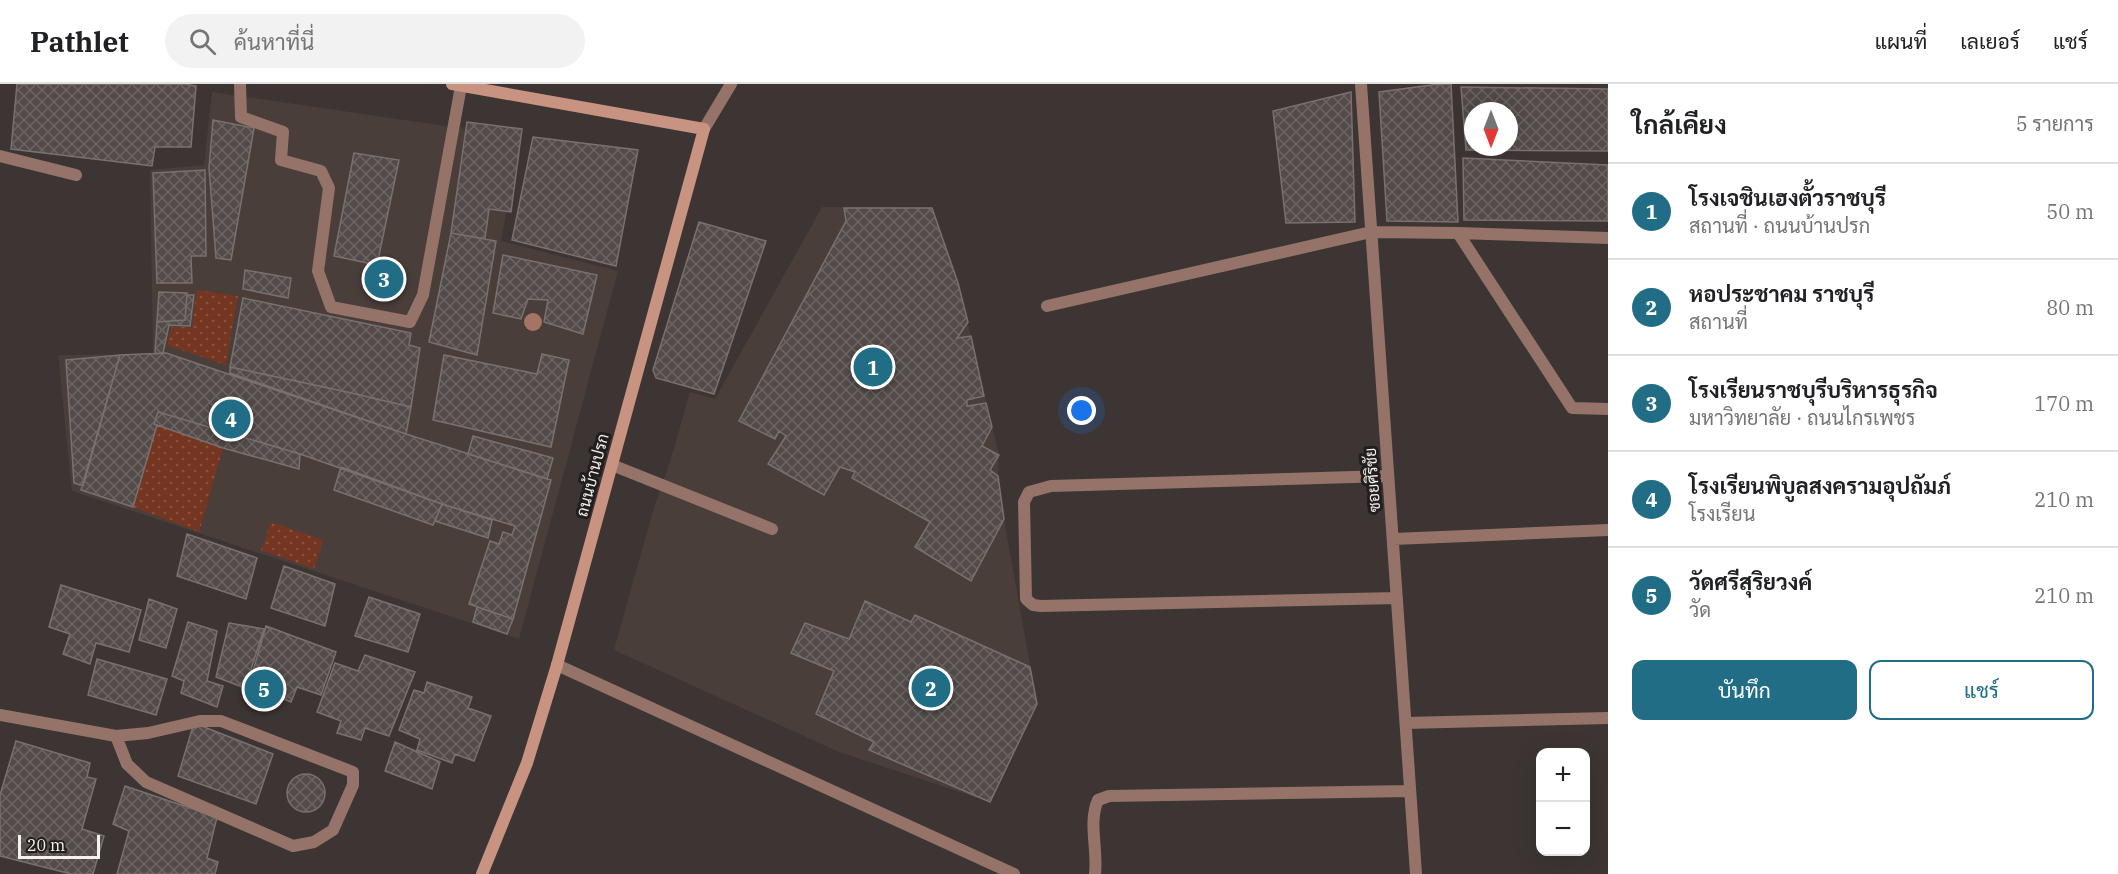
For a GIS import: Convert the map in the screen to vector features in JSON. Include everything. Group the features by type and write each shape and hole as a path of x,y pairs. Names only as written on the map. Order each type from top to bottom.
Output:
{"street":[{"path":"240,84 241,117 283,132 281,160 321,171 329,188 318,271 331,307 410,322 423,295 457,85 704,129"},
{"name":"ถนนบ้านปรก","path":"482,874 527,763 557,665 704,129 731,84"},
{"name":"ซอยศิริชัย","path":"1361,84 1416,874"},
{"path":"0,156 76,175"},
{"path":"1047,306 1371,232 1608,237"},
{"path":"1458,233 1572,408 1608,409"},
{"path":"612,465 772,529"},
{"path":"1388,476 1051,486 1029,492 1024,502 1026,599 1033,605 1041,606 1397,598"},
{"path":"1393,539 1608,530"},
{"path":"557,665 1014,874"},
{"path":"0,715 116,736 148,733 200,721 221,721 353,772 353,785 333,830 314,842 292,846 146,782 127,764 116,736"},
{"path":"1406,723 1608,718"},
{"path":"1095,874 1097,860 1094,810 1098,800 1109,796 1410,790"}],"shaded area":[{"path":"212,92 521,137 501,241 618,271 519,639 72,491 58,355 153,354 150,170 204,165"},
{"path":"822,207 932,208 958,283 999,455 998,476 1004,519 1037,704 990,802 839,752 614,650 652,514 690,392 715,399"},
{"path":"197,290 238,296 226,365 167,345 172,326 192,328"},
{"path":"157,425 223,448 199,532 133,507"},
{"path":"271,522 323,540 314,569 261,550"}],"building":[{"path":"17,84 185,84 196,86 191,147 155,147 152,166 11,149"},
{"path":"1451,84 1458,222 1387,221 1379,92"},
{"path":"1461,87 1608,89 1608,151 1518,150 1518,102 1464,102 1464,125"},
{"path":"1351,92 1355,222 1286,223 1273,111"},
{"path":"213,120 254,128 231,260 216,258 209,168"},
{"path":"467,122 522,129 511,212 489,209 485,239 451,233"},
{"path":"533,137 638,150 616,266 512,240"},
{"path":"354,153 399,160 377,265 334,256"},
{"path":"1463,158 1608,165 1608,221 1464,220"},
{"path":"205,170 206,256 191,256 192,283 157,283 153,173"},
{"path":"844,208 932,208 958,283 968,322 957,338 971,336 984,396 967,400 967,406 986,403 992,427 982,446 999,455 990,470 998,476 1004,519 971,581 915,547 930,522 852,478 855,472 840,467 824,495 768,464 786,436 779,431 775,439 739,421 846,221"},
{"path":"699,222 766,241 714,394 656,378 653,370"},
{"path":"451,233 496,241 477,355 429,342"},
{"path":"503,255 597,275 583,334 544,322 548,300 528,299 521,319 493,313"},
{"path":"245,270 291,278 288,298 243,289"},
{"path":"159,292 187,293 185,320 157,322"},
{"path":"187,295 194,295 190,326 169,325 163,353 155,354 157,322 185,320"},
{"path":"243,298 411,333 409,345 420,348 411,407 230,367"},
{"path":"166,353 551,480 513,619 469,604 490,541 499,544 503,532 512,535 515,526 442,504 300,454 158,412 154,424 157,425 133,507 81,490 120,355"},
{"path":"542,354 569,360 551,447 433,420 444,355 537,374"},
{"path":"120,355 83,486 74,483 66,360"},
{"path":"230,367 411,407 406,434 230,373"},
{"path":"158,412 300,454 299,469 223,448 154,424"},
{"path":"473,436 553,458 547,479 468,454"},
{"path":"341,467 442,504 433,525 334,490"},
{"path":"442,504 492,520 488,538 435,521"},
{"path":"187,534 257,558 246,599 177,576"},
{"path":"284,566 335,584 325,626 271,608"},
{"path":"61,585 141,610 129,652 96,643 90,664 63,654 70,634 49,627"},
{"path":"369,597 420,614 408,652 355,636"},
{"path":"149,599 177,609 166,648 139,640"},
{"path":"865,601 911,622 915,615 1030,667 1037,704 990,802 869,750 874,742 816,714 834,671 791,653 805,623 849,639"},
{"path":"477,607 513,619 507,634 473,622"},
{"path":"188,622 217,631 207,681 223,686 217,707 181,693 184,681 172,676"},
{"path":"229,623 264,629 245,688 216,677"},
{"path":"266,626 336,652 321,695 297,687 291,702 269,693 273,679 253,671"},
{"path":"365,655 415,672 389,736 365,728 361,740 337,733 341,721 317,712 335,663 358,671"},
{"path":"97,659 167,679 156,715 88,695"},
{"path":"427,682 472,697 468,708 491,716 474,761 455,754 452,763 417,750 420,739 399,730 414,690 424,693"},
{"path":"194,723 273,754 256,804 178,776"},
{"path":"16,741 90,763 87,777 96,779 82,829 104,836 93,874 71,874 0,856 0,795"},
{"path":"395,742 440,762 432,789 385,771"},
{"path":"306,774 313,775 319,780 324,786 324,800 319,806 313,811 306,812 299,811 293,806 288,800 287,793 288,786 293,780 299,775"},
{"path":"125,786 217,817 207,858 218,862 215,874 117,874 129,831 113,824"}],"place":[{"name":"โรงเรียนราชบุรีบริหารธุรกิจ","path":"384,279"},
{"name":"โรงเจชินเฮงตั้วราชบุรี","path":"873,367"},
{"name":"โรงเรียนพิบูลสงครามอุปถัมภ์","path":"231,419"},
{"name":"หอประชาคม ราชบุรี","path":"931,688"},
{"name":"วัดศรีสุริยวงค์","path":"264,689"}]}
